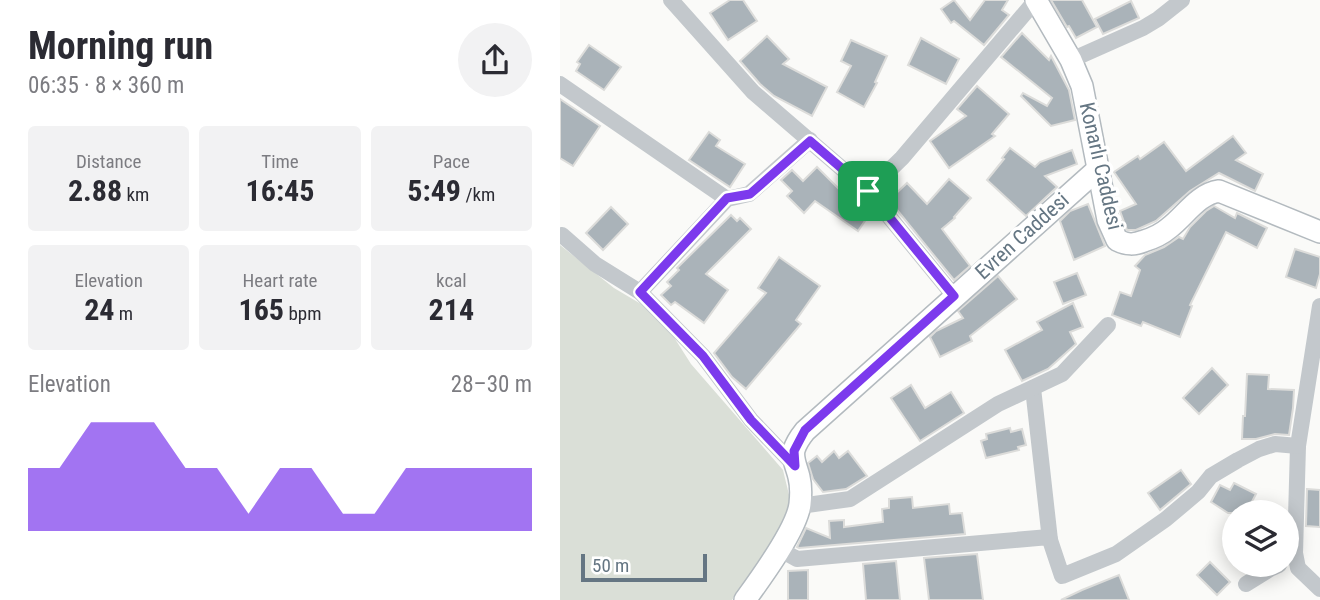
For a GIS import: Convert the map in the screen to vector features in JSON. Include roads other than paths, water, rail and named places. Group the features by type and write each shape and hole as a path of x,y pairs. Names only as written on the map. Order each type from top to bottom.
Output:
{"street":[{"path":"671,0 753,92 868,191 954,296"},
{"path":"868,191 902,158 1036,0"},
{"name":"Konarlı Caddesi","path":"1036,0 1082,86 1108,220 1117,240 1131,245 1157,237 1203,197 1210,192 1219,191 1320,232"},
{"path":"1071,61 1143,28 1182,0"},
{"path":"560,84 727,198"},
{"path":"640,292 727,198 750,194 810,141"},
{"name":"Evren Caddesi","path":"746,600 796,520 801,490 794,451 805,430 1098,169"},
{"path":"562,235 595,264 640,292 703,356 751,420 795,466"},
{"path":"1295,500 1298,446 1320,306"},
{"path":"800,506 850,499 998,404 1062,374 1108,325"},
{"path":"1033,388 1050,540 1062,576 1116,554 1166,519 1198,492 1211,476 1238,460 1275,444 1298,446"},
{"path":"779,549 797,559 1049,537 1050,540"},
{"path":"1299,569 1320,589"},
{"path":"1246,584 1257,577"}]}
